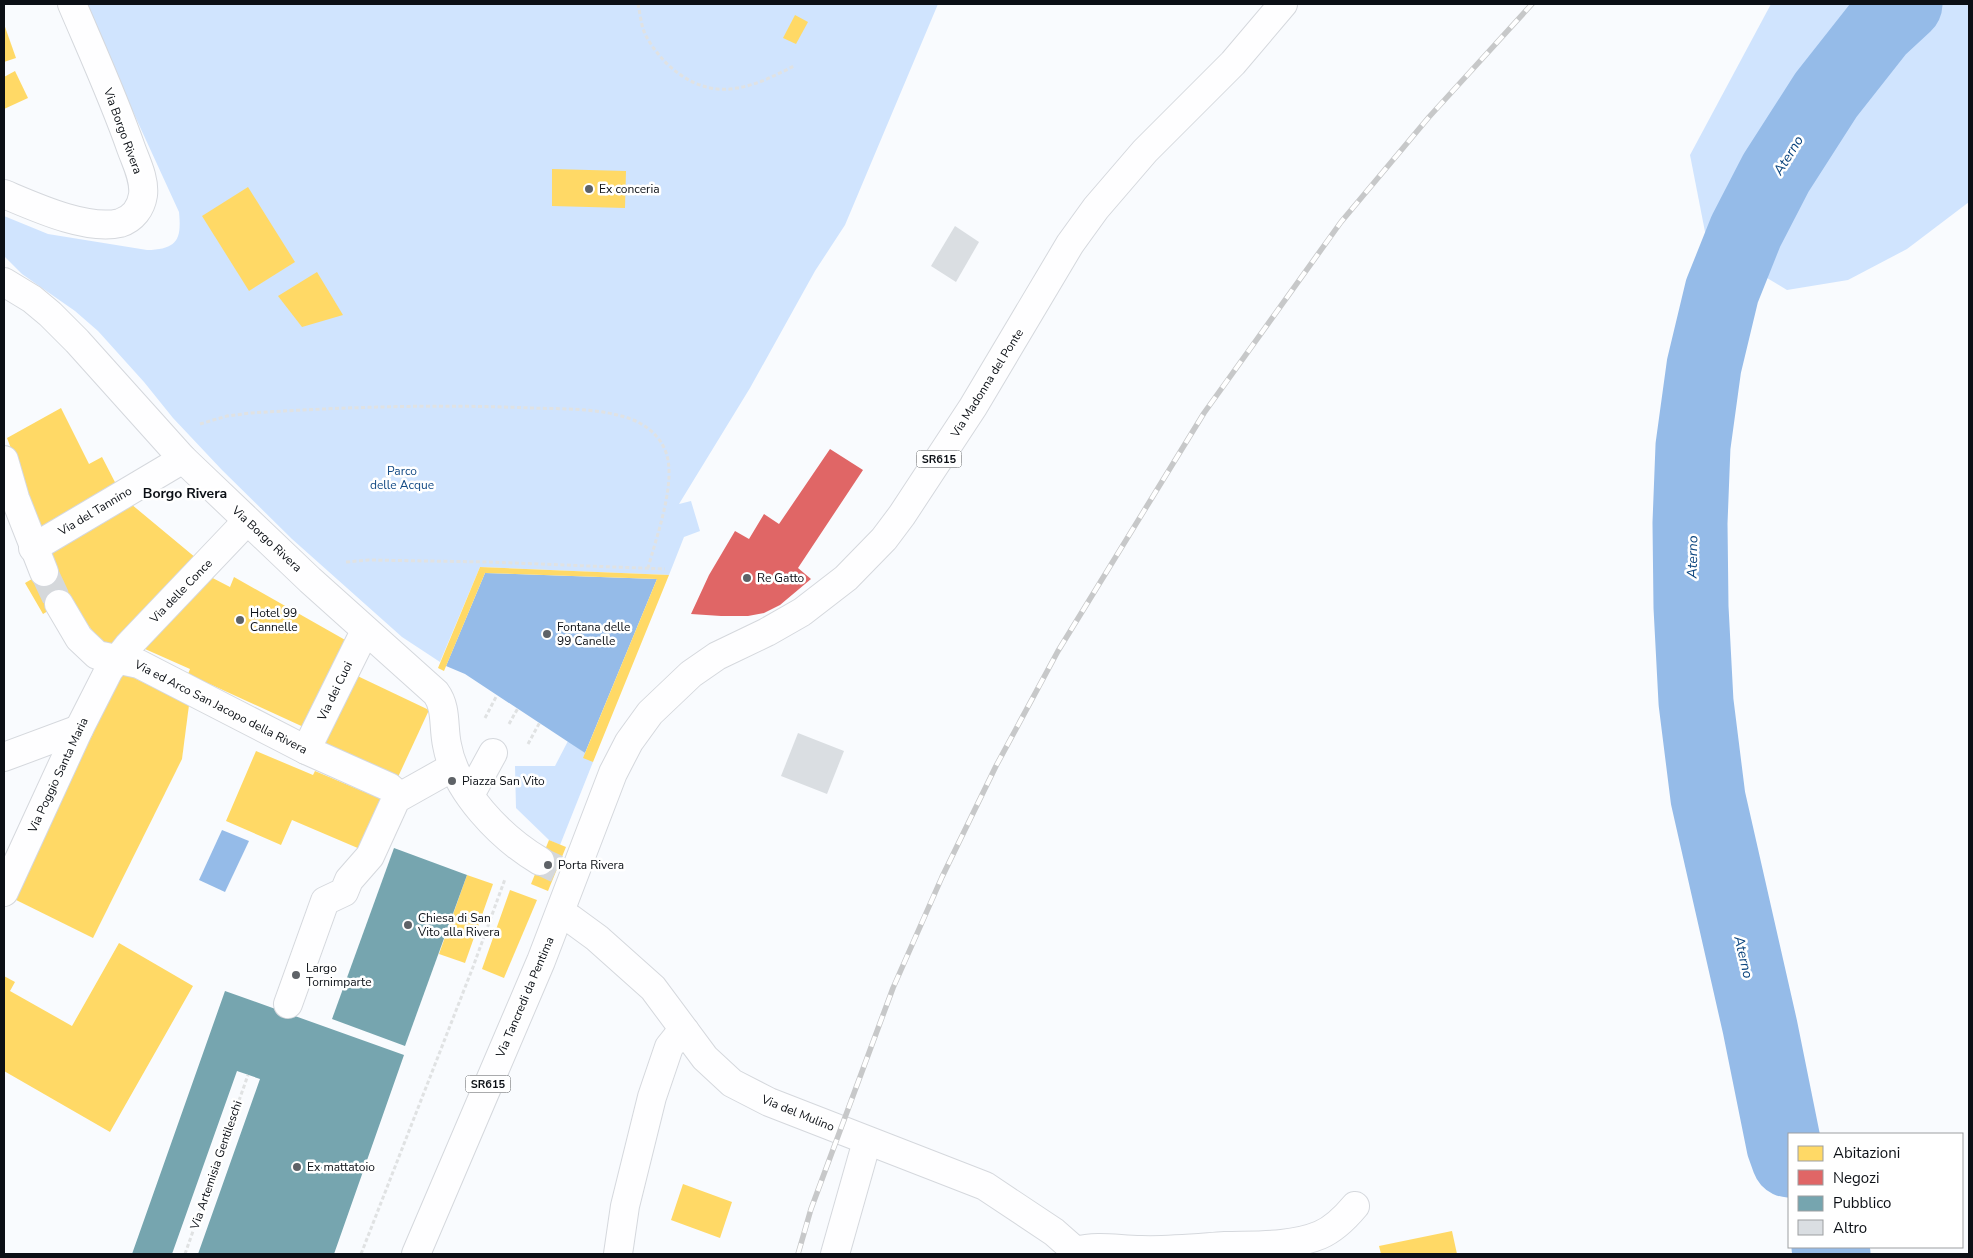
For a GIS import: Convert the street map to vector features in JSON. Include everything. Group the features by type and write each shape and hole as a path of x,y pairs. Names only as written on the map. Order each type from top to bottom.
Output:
{"street":[{"name":"Via Borgo Rivera","path":"4,194 62,217 107,224 126,220 136,213 142,201 141,179 130,144 72,4"},
{"name":"Via Madonna del Ponte","path":"557,869 629,742 650,713 703,664 802,612 827,594 863,562 902,515 973,407 1070,244 1096,208 1135,162 1233,63 1283,4"},
{"name":"Via Borgo Rivera","path":"4,282 32,299 77,341 175,450 247,521 365,631 436,693 443,705 446,745 452,768"},
{"name":"Via del Tannino","path":"4,460 38,560 175,450"},
{"name":"Via delle Conce","path":"115,660 247,521"},
{"name":"Via ed Arco San Jacopo della Rivera","path":"59,604 83,644 97,656 139,664 306,750 389,787 399,796"},
{"name":"Via dei Cuoi","path":"306,750 365,631"},
{"name":"Via Poggio Santa Maria","path":"4,892 79,729 108,670 115,660"},
{"path":"4,757 79,729"},
{"path":"470,795 493,753"},
{"path":"288,1004 325,901 344,892 347,884 370,856 399,796 452,768 470,795 498,829 516,846 557,869"},
{"name":"Via Tancredi da Pentima","path":"416,1254 560,914 557,869"},
{"name":"Via del Mulino","path":"560,914 592,934 638,974 665,1003 715,1068 741,1088 769,1102 985,1186 1046,1226 1078,1252"},
{"path":"618,1254 626,1206 654,1090 669,1047 685,1031"},
{"path":"835,1254 867,1141"},
{"path":"1078,1252 1098,1247 1150,1250 1298,1241 1333,1228 1355,1206"}],"path":[{"path":"638,4 644,32 662,59 688,81 709,88 735,89 755,84 794,66"},
{"path":"175,450 188,429 208,421 228,416 282,411 385,407 505,407 588,411 626,418 640,423 651,430 665,450 670,476 648,568"},
{"path":"310,580 319,572 333,566 352,561 369,560 488,562 665,569"},
{"path":"361,1254 474,967 516,846"},
{"name":"Via Artemisia Gentileschi","path":"185,1254 248,1075"}],"green space":[{"name":"Parco delle Acque","path":"86,4 938,4 845,225 815,271 750,388 679,504 691,501 700,531 684,537 669,575 480,567 440,662 402,637 292,539 222,470 173,418 144,382 98,331 75,311 22,274 4,256 4,216 48,234 147,250 165,248 175,242 178,237 179,212"},
{"path":"1771,4 1969,4 1969,202 1907,249 1848,280 1787,290 1707,242 1690,155"},
{"path":"568,741 585,753 593,762 560,845 549,840 516,808 515,766 555,766"}],"water":[{"name":"Fontana delle 99 Canelle","path":"485,573 657,579 585,753 465,674 446,666"},
{"path":"222,830 249,841 225,892 199,880"}],"building: Abitazioni":[{"path":"795,15 808,22 796,44 783,38"},
{"path":"4,24 16,58 4,62"},
{"path":"15,71 28,98 4,109 4,77"},
{"name":"Ex conceria","path":"552,169 626,171 625,208 552,206"},
{"path":"248,187 295,262 249,291 202,216"},
{"path":"317,272 343,315 302,327 278,296"},
{"path":"61,408 89,464 102,457 118,488 42,529 7,438"},
{"path":"131,504 202,563 107,649 77,611 71,597 43,614 25,583 44,572 49,552"},
{"path":"480,567 669,575 593,762 583,758 657,579 485,573 444,671 438,668"},
{"path":"203,573 230,587 234,577 354,645 310,730 188,674 190,669 145,649"},
{"path":"120,671 189,705 182,759 93,938 8,896"},
{"path":"347,671 429,710 398,777 316,739"},
{"path":"256,751 313,775 315,771 381,799 360,849 292,820 281,845 226,821"},
{"name":"Porta Rivera","path":"549,840 566,847 548,891 531,884"},
{"path":"467,875 493,884 465,963 439,954"},
{"path":"510,890 537,900 504,978 482,969"},
{"path":"119,943 193,986 110,1132 4,1071 4,976 15,982 10,991 72,1026"},
{"path":"683,1184 732,1202 720,1238 671,1220"},
{"path":"1452,1231 1457,1254 1381,1254 1379,1246"}],"building: Negozi":[{"path":"830,449 863,470 798,568 811,579 780,605 764,613 748,616 691,614 709,575 735,531 749,539 764,514 779,524"}],"building: Pubblico":[{"name":"Chiesa di San Vito alla Rivera","path":"394,848 467,875 405,1046 332,1019"},
{"name":"Ex mattatoio","path":"225,991 404,1055 334,1254 198,1254 260,1079 237,1071 172,1254 132,1254"}],"building: Altro":[{"path":"955,226 979,242 956,282 931,266"},
{"path":"798,733 844,751 827,794 781,776"}],"waterway":[{"name":"Aterno","path":"1788,1157 1708,798 1696,702 1691,607 1690,523 1693,446 1704,366 1722,291 1746,231 1776,173 1826,95 1878,29 1905,4"},
{"name":"Aterno","path":"1830,1248 1833,1254"}],"tunnel":[{"path":"44,572 59,604"},
{"path":"540,861 557,869"}],"railway":[{"path":"798,1254 811,1209 893,988 942,877 996,766 1058,651 1204,413 1341,222 1429,117 1532,4"}],"place":[{"name":"Ex conceria","path":"589,189"},
{"name":"Re Gatto","path":"747,578"},
{"name":"Hotel 99 Cannelle","path":"240,620"},
{"name":"Fontana delle 99 Canelle","path":"547,634"},
{"name":"Piazza San Vito","path":"452,781"},
{"name":"Porta Rivera","path":"548,865"},
{"name":"Chiesa di San Vito alla Rivera","path":"408,925"},
{"name":"Largo Tornimparte","path":"296,975"},
{"name":"Ex mattatoio","path":"297,1167"}],"district":[{"name":"Borgo Rivera","path":"185,493"}]}
